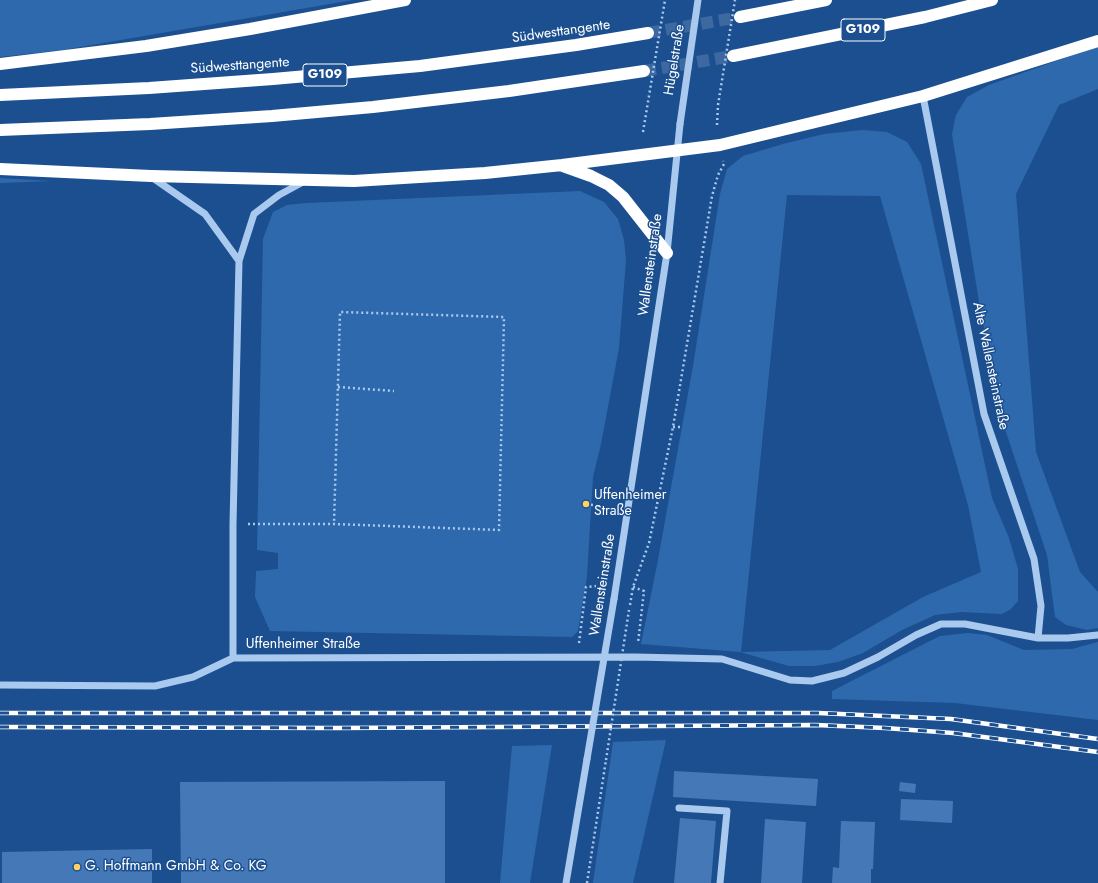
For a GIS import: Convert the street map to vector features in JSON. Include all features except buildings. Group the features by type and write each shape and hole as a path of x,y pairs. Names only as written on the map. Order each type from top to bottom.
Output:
{"highway":[{"path":"0,64 146,46 250,29 405,0"},
{"path":"740,17 826,0"},
{"name":"G109","path":"733,56 925,17 992,0"},
{"name":"Südwesttangente","path":"0,95 273,80 413,66 552,49 648,33"},
{"path":"0,169 151,176 354,181 412,178 562,165 720,145 923,96 1098,41"},
{"path":"0,130 150,124 358,108 509,91 644,70"},
{"path":"562,165 603,182 623,197 667,253"}],"street":[{"name":"Hügelstraße","path":"680,124 698,0"},
{"name":"Alte Wallensteinstraße","path":"923,96 984,414 1034,558 1041,606 1038,638"},
{"name":"Wallensteinstraße","path":"566,883 614,599 667,253 680,124"},
{"path":"151,176 205,214 240,261"},
{"path":"233,658 233,524 240,261 254,214 279,195 307,180"},
{"name":"Uffenheimer Straße","path":"0,685 155,686 193,677 233,658 636,657 722,659 790,680 812,681 844,673 878,657 916,635 941,624 965,624 1038,638 1068,638 1098,635"},
{"path":"679,808 727,811 720,883"}],"path":[{"path":"643,132 665,0"},
{"path":"718,125 718,105 735,0"},
{"path":"587,883 633,587 649,543 673,427 712,196 718,174 724,164"},
{"path":"233,524 334,524 499,530 504,317 340,312 334,524"},
{"path":"338,387 394,391"},
{"path":"673,427 680,427"},
{"path":"586,504 594,505"},
{"path":"577,657 586,587 596,586"},
{"path":"633,587 644,591 636,657"}],"shaded area":[{"path":"0,0 353,0 63,50 0,57"},
{"path":"1098,46 1098,89 1059,105 1016,194 1036,452 1080,572 1098,592 1098,628 1087,630 1066,625 1055,617 1047,555 1004,426 980,308 952,134 956,115 967,97 989,85"},
{"path":"862,130 887,132 907,142 921,164 992,498 1009,538 1018,569 1018,601 1011,609 1002,614 961,612 935,615 902,630 863,653 838,662 815,666 789,666 740,652 641,644 657,565 693,366 720,194 727,169 743,156 824,134","holes":["787,195 880,196 968,505 981,572 923,597 830,650 741,652"]},
{"path":"0,178 51,181 0,183"},
{"path":"580,191 604,202 618,219 624,240 626,260 619,348 601,444 593,477 587,576 578,631 572,637 270,631 255,597 256,571 278,569 278,553 257,550 263,239 273,212 287,205 306,203"},
{"path":"968,633 987,635 1024,650 1072,649 1098,642 1098,720 955,703 832,699 832,691 940,636"},
{"path":"666,740 633,883 593,883 613,742"},
{"path":"552,745 530,883 500,883 512,746"}],"tunnel":[{"path":"648,33 740,17"},
{"path":"644,71 733,56"}],"railway":[{"path":"0,713 818,713 951,719 1098,739"},
{"path":"0,727 338,728 816,725 953,733 1098,752"}],"place":[{"name":"Uffenheimer Straße","path":"586,504"},
{"name":"G. Hoffmann GmbH & Co. KG","path":"77,867"}]}
